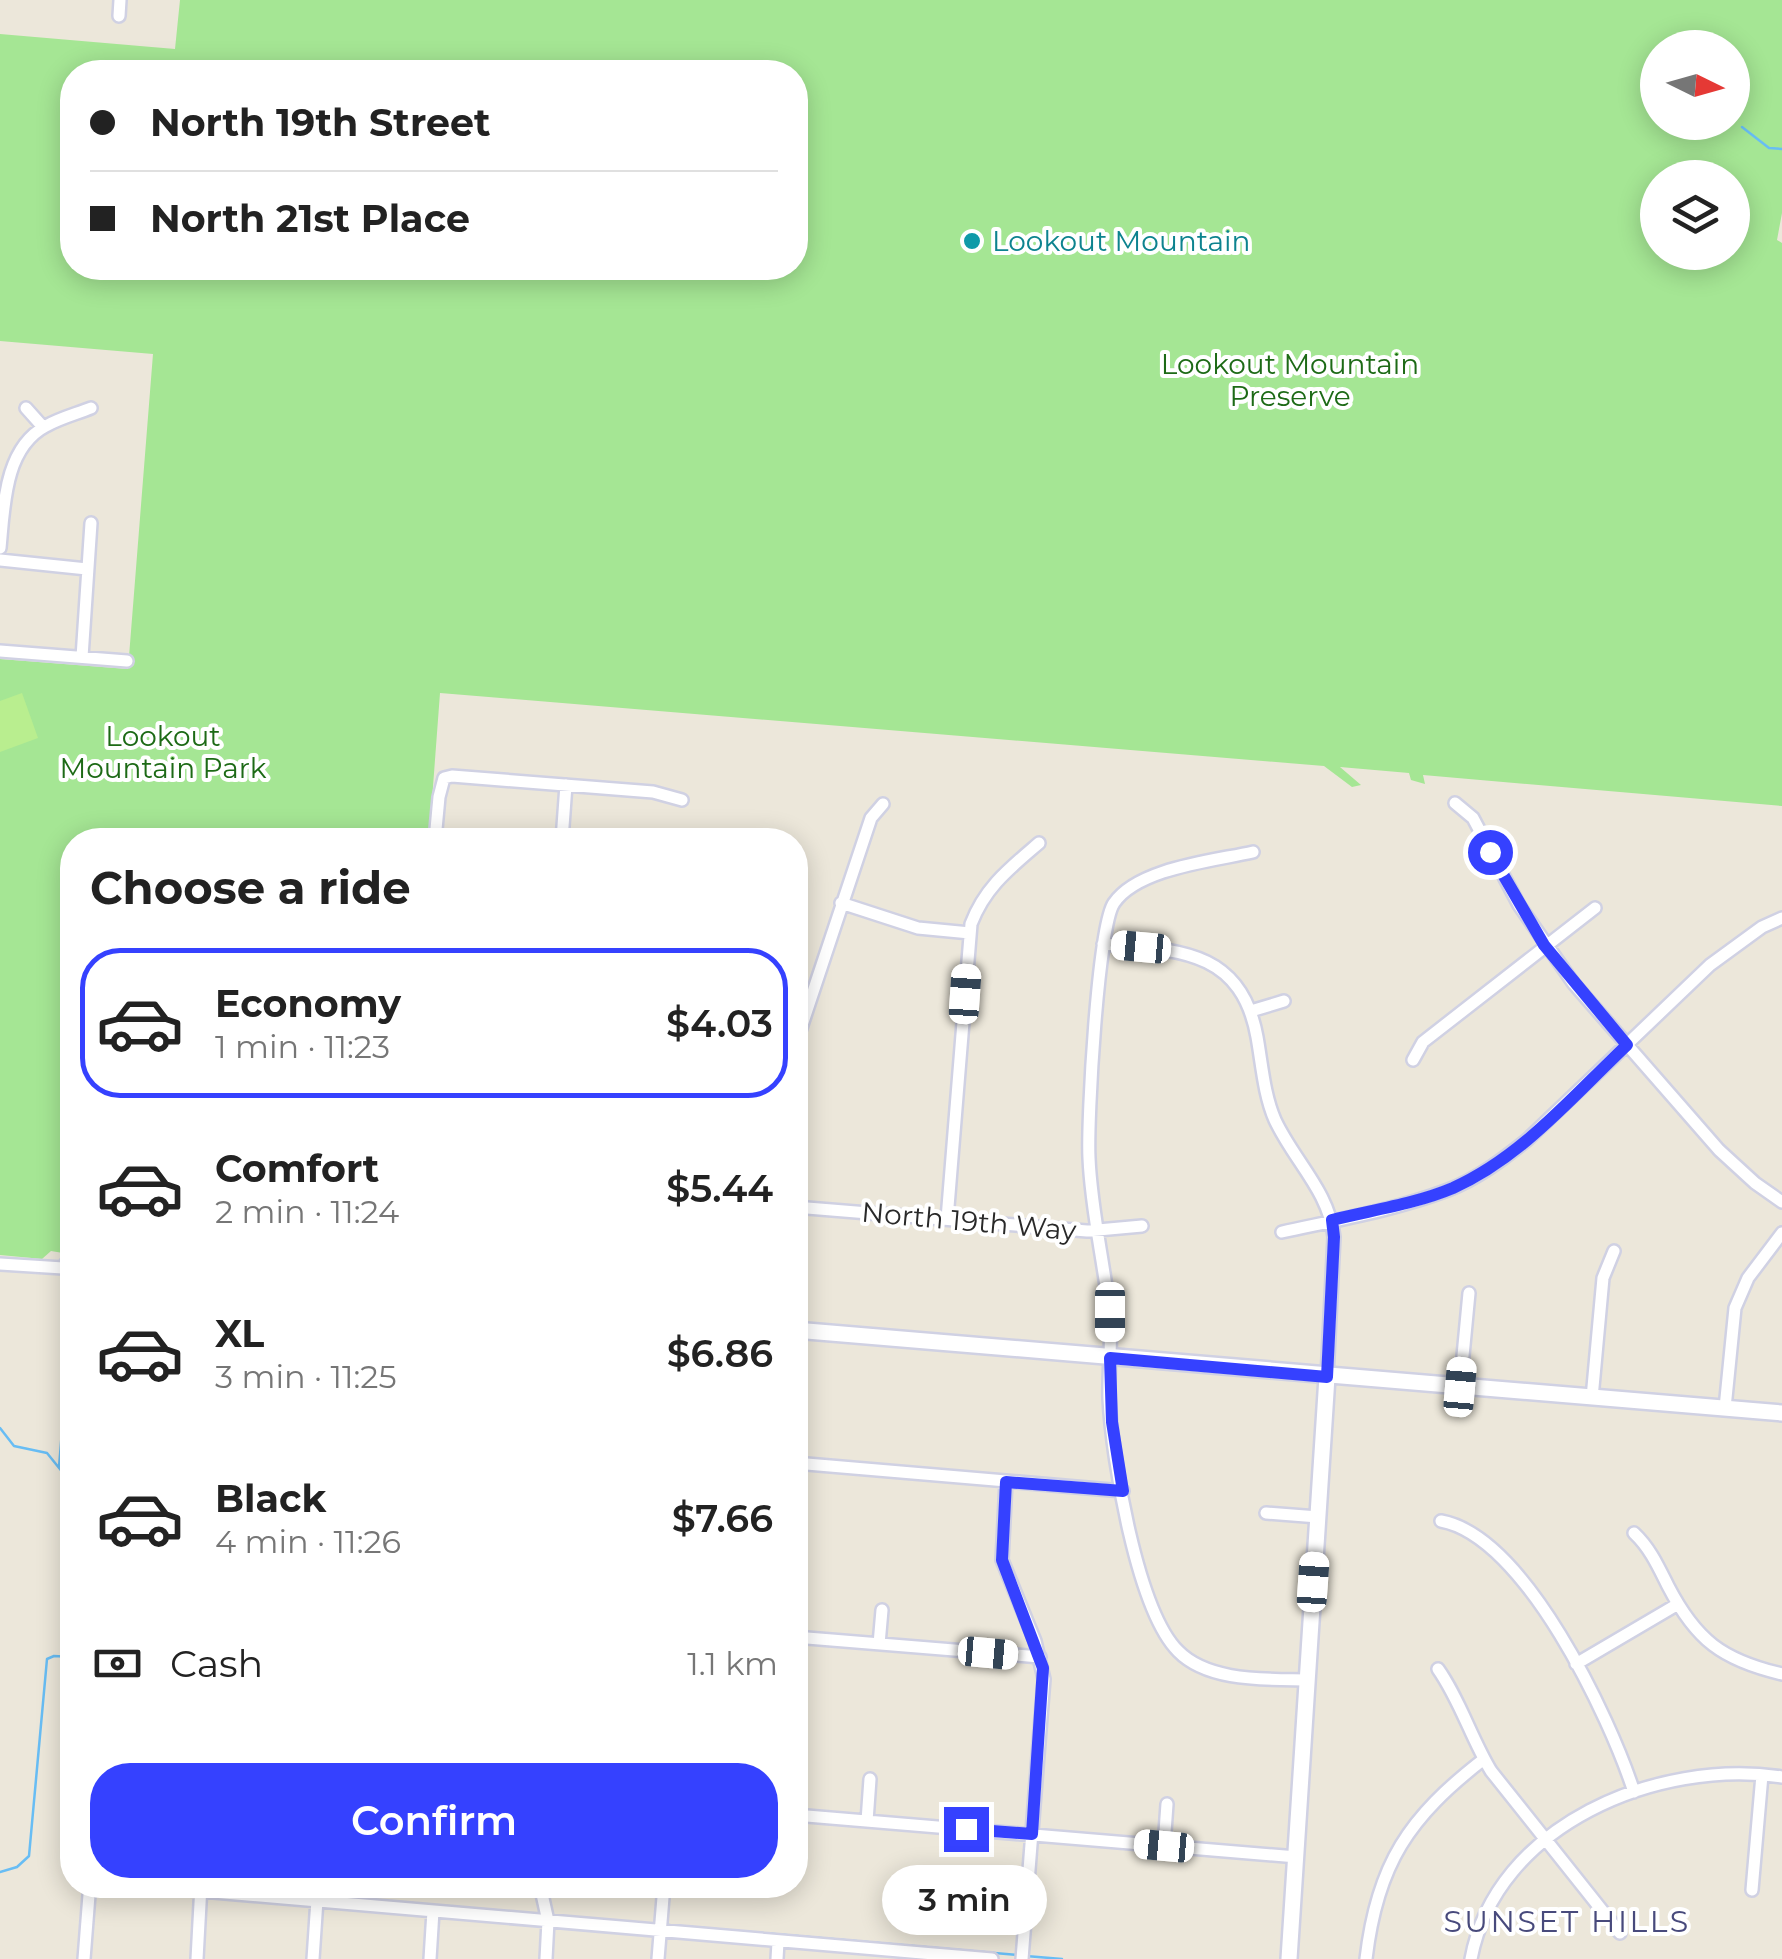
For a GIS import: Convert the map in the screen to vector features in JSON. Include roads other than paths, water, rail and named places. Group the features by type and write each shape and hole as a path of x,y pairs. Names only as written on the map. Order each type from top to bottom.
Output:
{"street":[{"path":"119,16 120,0"},
{"path":"26,408 43,427"},
{"path":"0,548 7,484 15,460 43,427 91,408"},
{"path":"82,656 92,523"},
{"path":"0,560 87,570"},
{"path":"0,650 127,660"},
{"path":"436,828 444,778 653,792 682,800"},
{"path":"563,828 566,785"},
{"path":"808,1006 870,818 883,804"},
{"path":"1455,804 1472,818 1544,945 1736,1167 1782,1202"},
{"path":"946,1219 970,933 982,898 994,881 1039,844"},
{"path":"1253,852 1138,881 1112,904 1102,944 1088,1158 1110,1312 1112,1430 1151,1607 1162,1632 1194,1666 1212,1672 1307,1680"},
{"path":"841,904 918,928 970,933"},
{"path":"1412,1060 1423,1042 1595,908"},
{"path":"1282,1232 1448,1190 1486,1170 1527,1140 1710,965 1782,918"},
{"path":"1102,944 1168,950 1202,958 1228,976 1251,1012 1269,1104 1277,1124 1318,1188 1332,1220 1327,1377 1290,1959"},
{"path":"1251,1012 1284,1001"},
{"name":"North 19th Way","path":"808,1208 1099,1231 1142,1226"},
{"path":"1726,1408 1735,1308 1748,1278 1782,1233"},
{"path":"1592,1398 1603,1278 1614,1251"},
{"path":"0,1264 60,1265"},
{"path":"1460,1387 1469,1292"},
{"path":"808,1331 1782,1413"},
{"path":"808,1464 1123,1491"},
{"path":"1006,1482 1002,1560 1040,1657 1044,1679 1022,1959"},
{"path":"1266,1514 1318,1517"},
{"path":"1441,1521 1464,1528 1510,1566 1533,1595 1605,1716 1634,1792"},
{"path":"1634,1533 1650,1551 1698,1635 1730,1655 1782,1674"},
{"path":"1576,1664 1678,1604"},
{"path":"879,1644 882,1610"},
{"path":"808,1638 1040,1657"},
{"path":"1722,1669 1730,1655"},
{"path":"1438,1670 1451,1687 1484,1759 1545,1842 1620,1932"},
{"path":"1366,1959 1374,1908 1408,1831 1434,1800 1484,1759"},
{"path":"1471,1959 1484,1913 1495,1895 1545,1842 1574,1819 1609,1800 1695,1777 1726,1773 1782,1777"},
{"path":"1752,1890 1762,1774"},
{"path":"866,1821 870,1779"},
{"path":"1164,1846 1167,1804"},
{"path":"808,1816 1296,1857"},
{"path":"84,1959 89,1898"},
{"path":"198,1959 201,1898"},
{"path":"284,1898 901,1955 992,1959"},
{"path":"313,1959 317,1898"},
{"path":"543,1898 548,1920 546,1959"},
{"path":"658,1959 663,1898"},
{"path":"430,1959 433,1911"},
{"path":"777,1959 778,1942"}],"waterway":[{"path":"1750,133 1769,148 1782,149"},
{"path":"0,1428 14,1446 47,1453 60,1469"},
{"path":"59,1467 60,1455"},
{"path":"0,1872 17,1867 29,1856 47,1659 60,1656"},
{"path":"668,1925 1018,1955"},
{"path":"1026,1956 1062,1959"}],"place":[{"name":"Lookout Mountain","path":"972,241"}],"district":[{"name":"SUNSET HILLS","path":"1567,1921"}],"park label":[{"name":"Lookout Mountain Preserve","path":"1290,380"},
{"name":"Lookout Mountain Park","path":"163,752"}]}
